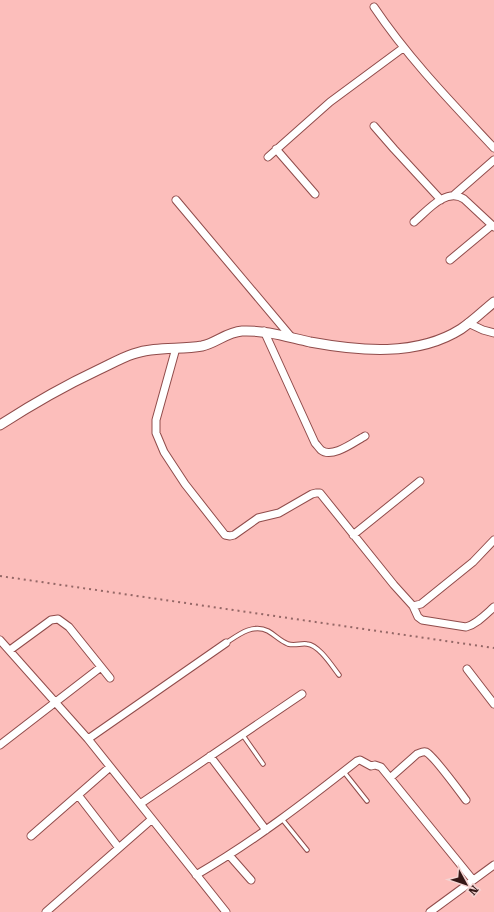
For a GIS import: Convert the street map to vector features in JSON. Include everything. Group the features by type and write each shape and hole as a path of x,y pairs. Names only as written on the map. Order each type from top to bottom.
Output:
{"street":[{"path":"374,7 403,48 433,83 494,148"},
{"path":"268,157 330,102 403,48"},
{"path":"374,126 441,200"},
{"path":"276,149 315,194"},
{"path":"454,195 494,160"},
{"path":"414,222 441,200 448,196 454,195 460,196 493,226 450,260"},
{"path":"176,200 292,338"},
{"path":"0,425 75,380 133,354 146,351 205,345 232,332 241,331 264,332 310,342 344,346 386,349 406,348 439,339 461,329 494,302"},
{"path":"468,323 494,333"},
{"path":"264,332 315,442 321,450 328,453 336,452 364,436"},
{"path":"176,348 156,420 156,433 164,452 176,471 195,498 225,535 234,535 258,518 279,513 316,493 323,496 353,535 413,606 418,617 422,620 466,627 471,626 494,607"},
{"path":"353,535 420,481"},
{"path":"413,606 421,604 466,568 494,540"},
{"path":"10,650 52,620 58,619 69,627 110,678"},
{"path":"0,640 88,740 226,912"},
{"path":"88,740 226,642"},
{"path":"0,745 101,667"},
{"path":"466,669 494,704"},
{"path":"140,804 302,694"},
{"path":"390,778 417,754 426,752 466,800"},
{"path":"210,756 266,830"},
{"path":"196,875 229,855 282,819 360,760 371,766 375,765 381,767 473,880"},
{"path":"31,836 110,767"},
{"path":"78,795 119,848"},
{"path":"46,912 152,820"},
{"path":"229,855 251,880"},
{"path":"430,912 494,865"}],"lane":[{"path":"226,642 249,629 260,628 267,630 283,642 289,644 313,645 339,675"},
{"path":"242,734 263,764"},
{"path":"344,772 367,801"},
{"path":"282,819 308,850"}],"railway":[{"path":"0,576 494,648"}]}
